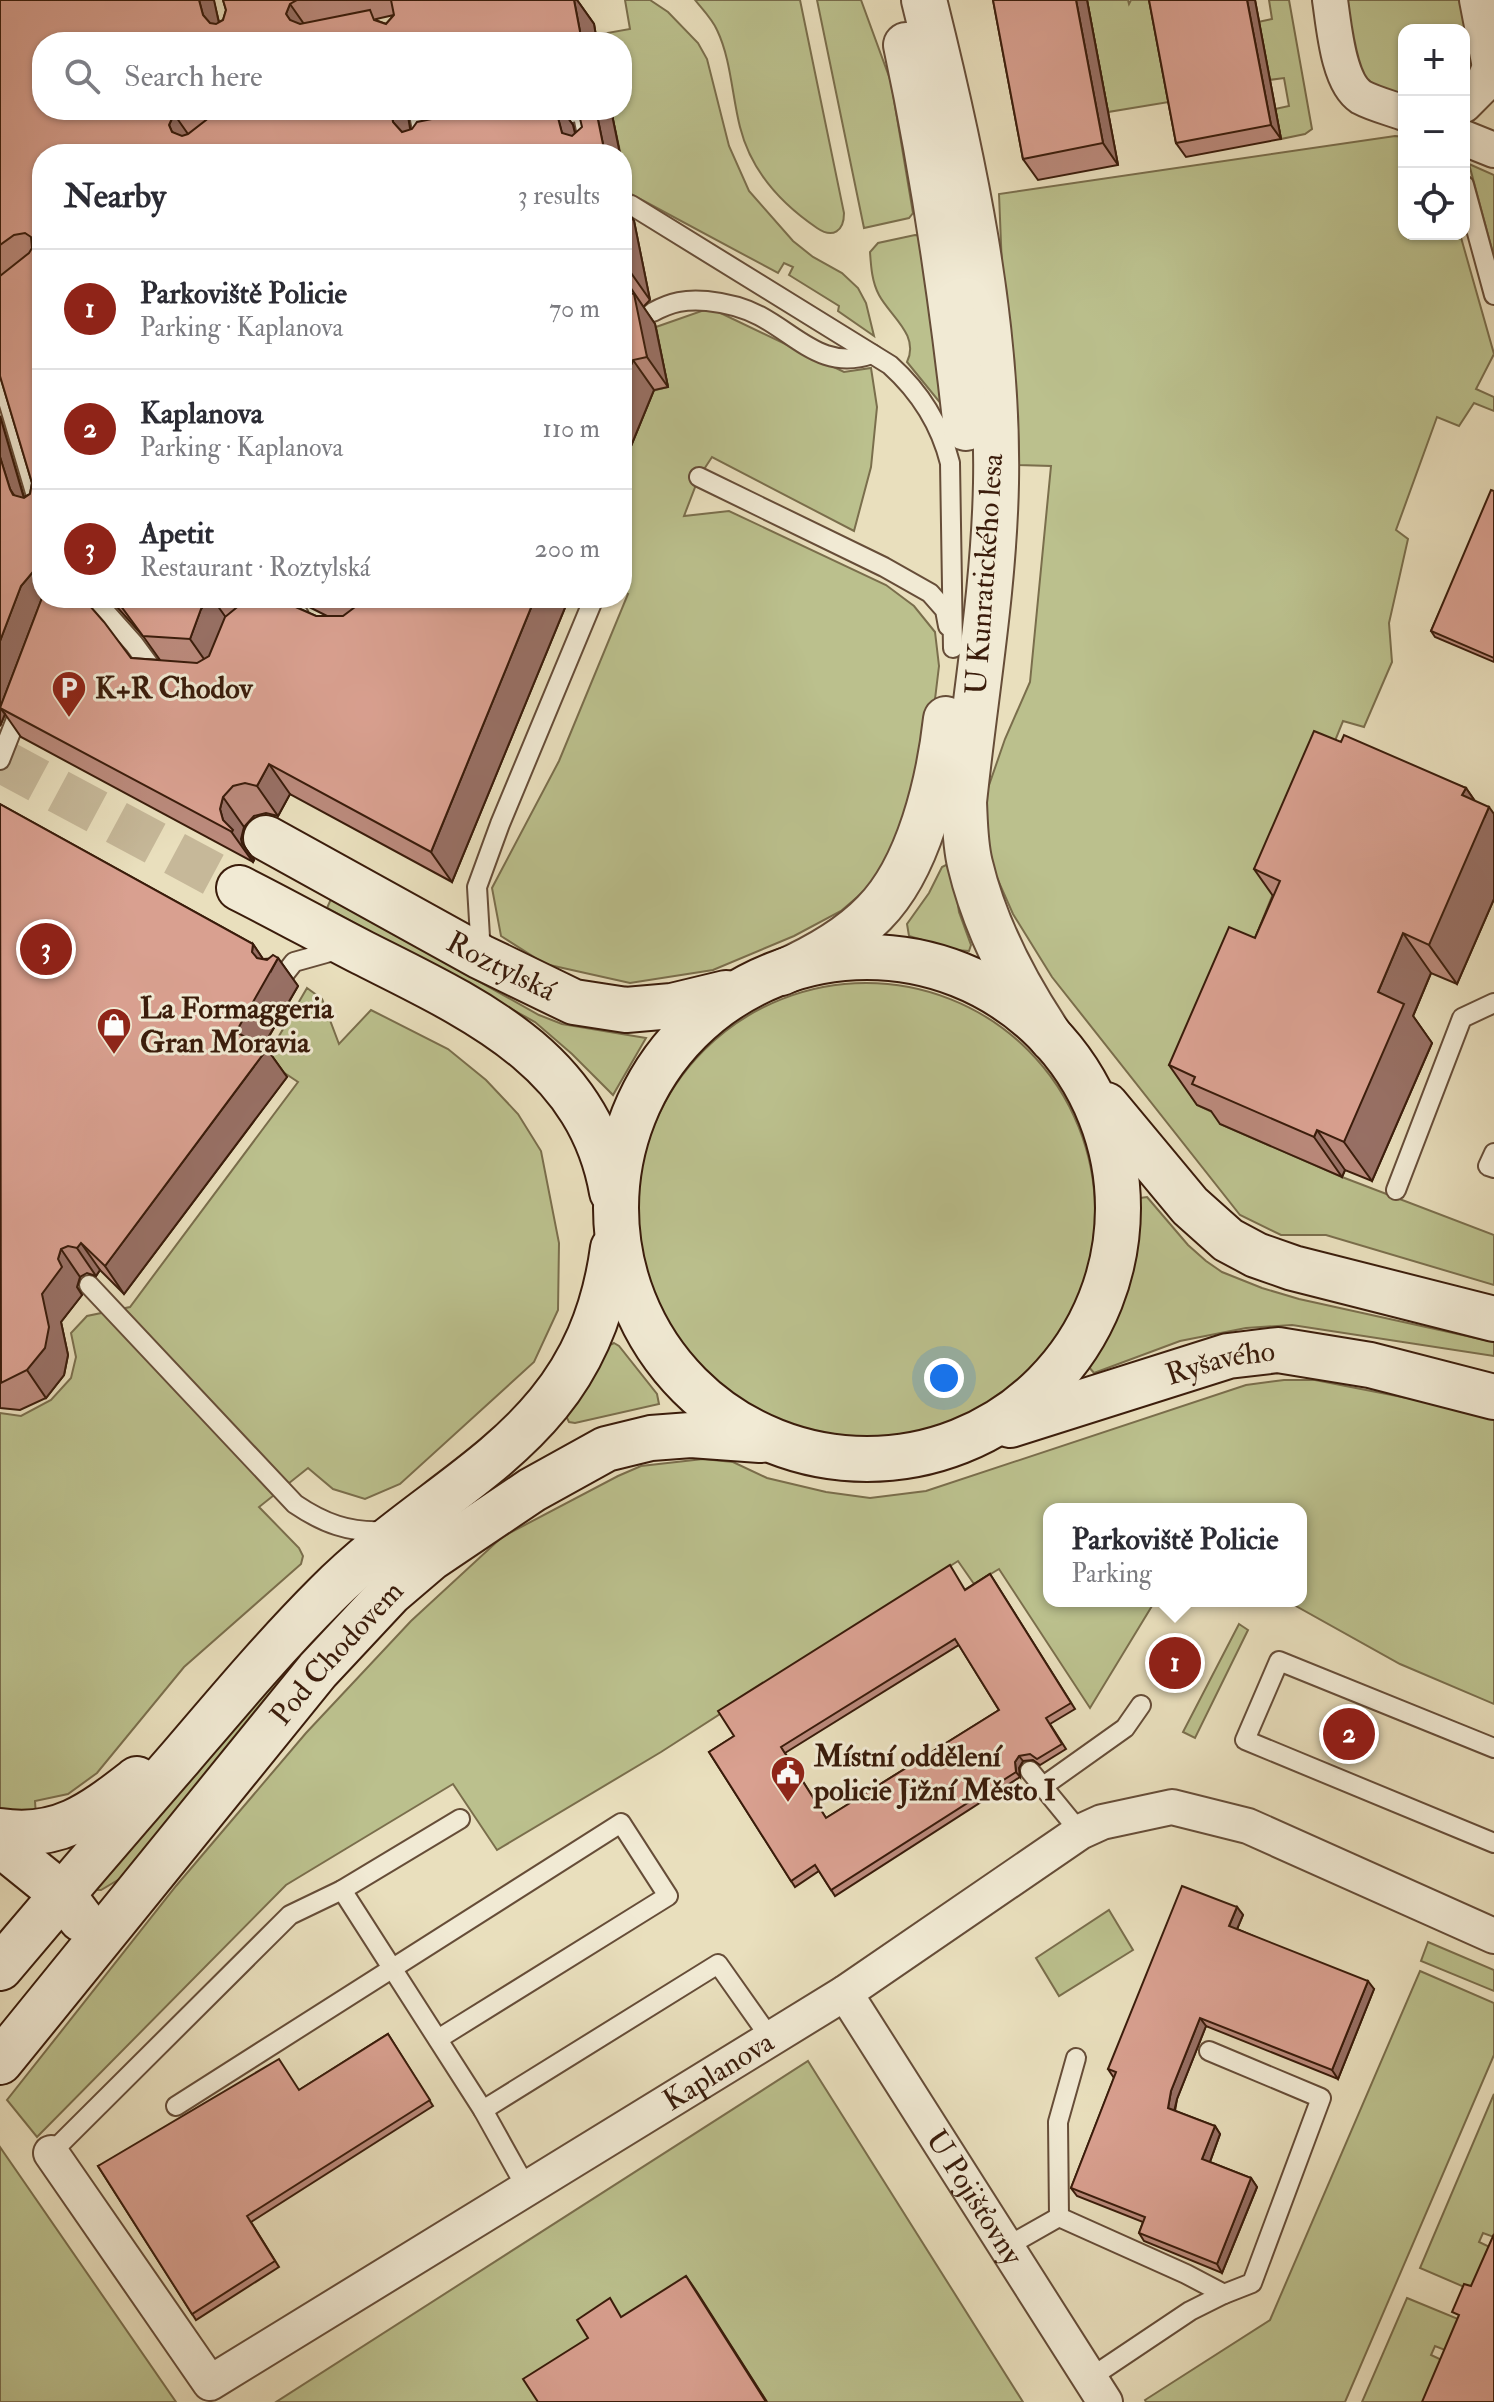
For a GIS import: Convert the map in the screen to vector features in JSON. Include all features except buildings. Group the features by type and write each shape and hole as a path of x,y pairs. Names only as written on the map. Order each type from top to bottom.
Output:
{"main road":[{"name":"U Kunratického lesa","path":"770,977 832,947 857,928 876,911 900,878 919,835 937,772 953,648 968,518 969,460 958,357 937,220 916,90 895,0"},
{"name":"U Kunratického lesa","path":"924,0 972,212 994,418 996,482 991,573 964,802 969,862 992,930 1028,1002 1060,1047"},
{"name":"Roztylská","path":"266,838 481,957 574,1002 626,1010 698,1001 770,977"},
{"name":"Roztylská","path":"239,888 430,987 508,1034 542,1059 579,1104 594,1130 605,1162 615,1212"},
{"path":"1060,1047 1093,1100 1113,1158 1118,1204 1116,1238 1110,1273 1087,1329 1043,1387 1001,1421 951,1444 911,1455 874,1459 840,1458 793,1448 758,1435 701,1397 664,1357 633,1301 622,1262 615,1212 620,1161 627,1133 652,1077 693,1026 720,1004 770,977 843,958 877,957 931,966 994,991 1032,1019 1060,1047 1190,1206 1228,1240 1256,1255 1293,1268 1494,1319"},
{"name":"Pod Chodovem","path":"0,1968 215,1718 327,1594 505,1450 532,1423 573,1370 588,1341 605,1295 615,1212"},
{"name":"Ryšavého","path":"951,1444 1190,1367 1248,1353 1278,1350 1370,1365 1494,1397"},
{"name":"Pod Chodovem","path":"0,2062 284,1711 352,1632 431,1558 474,1528 606,1449 651,1438 712,1435 741,1437 793,1448"},
{"path":"0,1831 49,1830 68,1826 89,1816 215,1718"},
{"path":"0,1844 53,1905 96,1941"},
{"path":"0,1881 53,1905"}],"street":[{"path":"1330,0 1344,72 1350,85 1361,96 1398,111"},
{"path":"1470,99 1492,71 1477,0"},
{"path":"1470,140 1494,150"},
{"name":"Kaplanova","path":"51,2153 210,2383 845,1993 1080,1832 1102,1822 1172,1807 1248,1826 1494,1936"},
{"name":"U Pojišťovny","path":"845,1993 1097,2390"}],"lane":[{"path":"421,120 430,144"},
{"path":"525,122 535,120"},
{"path":"584,120 589,144"},
{"path":"632,206 872,354 908,382 934,419 945,442 950,463 953,648"},
{"path":"1470,207 1494,295"},
{"path":"653,312 684,300 722,302 763,317 809,348 828,356 844,360 872,354"},
{"path":"0,374 32,482"},
{"path":"699,477 884,567 930,593 945,610 953,648"},
{"path":"102,608 134,644 158,678 173,679"},
{"path":"287,608 319,625"},
{"path":"481,957 477,887 590,608"},
{"path":"0,760 27,690"},
{"path":"283,976 294,962 350,946"},
{"path":"1396,1190 1462,1018 1494,1003"},
{"path":"1494,1153 1488,1166 1494,1168"},
{"path":"89,1285 295,1504 314,1517 340,1528 364,1532 403,1530"},
{"path":"1494,1748 1279,1661 1245,1740 1494,1843"},
{"path":"1042,1787 1125,1728 1141,1705"},
{"path":"1030,1771 1080,1832"},
{"path":"51,2153 290,1915 342,1890 460,1819"},
{"path":"176,2106 621,1823 668,1896 438,2039"},
{"path":"342,1890 483,2110 527,2189"},
{"path":"483,2110 718,1964 771,2039"},
{"path":"1097,2390 1190,2311 1252,2283 1321,2098 1209,2051"},
{"path":"1059,2217 1058,2122 1076,2058"},
{"path":"1006,2247 1059,2217"},
{"path":"1059,2217 1224,2294"}],"green space":[{"path":"625,0 650,0 668,12 698,43 707,59 729,146 749,191 793,241 813,257 842,273 858,288 866,303 874,336 838,311 839,306 789,275 793,267 784,263 778,273 632,195 632,144 618,144 613,120 632,120 632,32 613,32 630,29"},
{"path":"695,0 800,0 844,213 840,229 828,233 804,218 779,197 759,172 740,127 722,41 713,22"},
{"path":"817,0 861,0 891,82 913,213 909,218 864,228"},
{"path":"1087,0 1128,0 1129,4 1131,0 1156,0 1175,101 1108,112"},
{"path":"1269,0 1289,0 1312,129 1305,134 1281,139 1275,109 1289,106 1284,78 1269,80 1258,22 1272,19"},
{"path":"1340,0 1469,0 1481,62 1470,80 1470,24 1398,24 1398,96 1362,76"},
{"path":"1395,136 1398,136 1398,240 1462,240 1494,354 1476,389 1494,397 1494,411 1474,403 1459,426 1437,417 1396,530 1408,539 1389,623 1392,662 1364,727 1343,721 1191,1096 1197,1105 1223,1117 1220,1124 1342,1177 1494,1235 1494,1285 1326,1235 1281,1235 1240,1215 1052,977 1013,914 993,869 985,828 987,791 1030,682 1051,466 1018,465 1013,358 1002,268 999,194"},
{"path":"1470,164 1494,175 1494,257 1470,168"},
{"path":"915,235 927,236 946,410 907,362 910,343 907,334 879,295 872,274 870,252 878,243"},
{"path":"710,308 844,372 871,368 877,407 871,467 854,531 712,457 699,477 684,516 729,511 886,585 914,606 935,632 939,666 932,724 915,802 876,881 841,911 794,936 713,970 630,983 545,964 501,936 492,888 559,761 622,608 632,608 632,439 648,392 668,387 656,327"},
{"path":"948,864 953,870 959,912 971,945 969,951 909,936 907,924 929,893 942,867"},
{"path":"331,899 539,1015 562,1024 646,1038 613,1095 535,1022 327,908"},
{"path":"866,983 911,987 954,1000 993,1021 1028,1050 1057,1085 1078,1124 1091,1167 1095,1212 1091,1257 1078,1300 1057,1339 1028,1374 993,1403 954,1424 911,1437 866,1441 821,1437 778,1424 739,1403 704,1374 675,1339 654,1300 641,1257 637,1212 641,1167 654,1124 675,1085 704,1050 739,1021 778,1000 821,987"},
{"path":"307,988 322,999 339,1044 371,1010 448,1049 486,1080 518,1114 541,1151 559,1243 558,1310 534,1362 400,1484 365,1499 333,1489 308,1468 259,1507 299,1548 303,1556 301,1564 184,1667 97,1773 68,1794 35,1801 36,1817 8,1814 0,1809 0,1413 21,1416 51,1400 71,1378 76,1357 71,1333 87,1316 130,1307 298,1082 265,1060"},
{"path":"1147,1197 1188,1245 1222,1272 1299,1299 1494,1342 1494,1356 1292,1325 1246,1328 1180,1341 1094,1373 1088,1366 1125,1281 1135,1206 1140,1198"},
{"path":"614,1343 657,1394 659,1404 569,1422 566,1416 585,1391 608,1346"},
{"path":"1315,1380 1494,1415 1494,1704 1400,1664 1298,1607 1307,1607 1307,1503 1043,1503 1043,1607 1151,1607 1090,1708 999,1569 974,1584 958,1561 661,1752 497,1850 453,1784 286,1885 37,2137 7,2100 176,1886 306,1733 411,1621 502,1537 641,1466 703,1459 733,1462 767,1478 826,1492 870,1498 926,1491 1246,1385"},
{"path":"1239,1624 1248,1630 1195,1738 1183,1732"},
{"path":"284,1669 290,1675 128,1874 101,1890 92,1890"},
{"path":"1109,1910 1133,1950 1059,1996 1036,1958"},
{"path":"1428,1942 1494,1970 1494,1991 1421,1961"},
{"path":"1420,1971 1494,2003 1494,2055 1345,2402 1146,2402 1270,2320"},
{"path":"808,2061 1023,2402 767,2402 697,2293 599,2354 539,2402 276,2402"},
{"path":"1494,2094 1494,2237 1483,2233 1479,2242 1494,2249 1476,2292 1420,2268"},
{"path":"0,2147 176,2402 0,2402"},
{"path":"1407,2298 1463,2321 1450,2352 1435,2346 1431,2355 1446,2362 1429,2402 1362,2402"}],"tunnel":[{"path":"0,760 239,888"}],"place":[{"name":"K+R Chodov","path":"69,719"},
{"name":"Apetit","path":"46,949"},
{"name":"La Formaggeria Gran Moravia","path":"114,1056"},
{"name":"Parkoviště Policie","path":"1175,1663"},
{"name":"Kaplanova","path":"1349,1734"},
{"name":"Místní oddělení policie Jižní Město I","path":"788,1804"}]}
